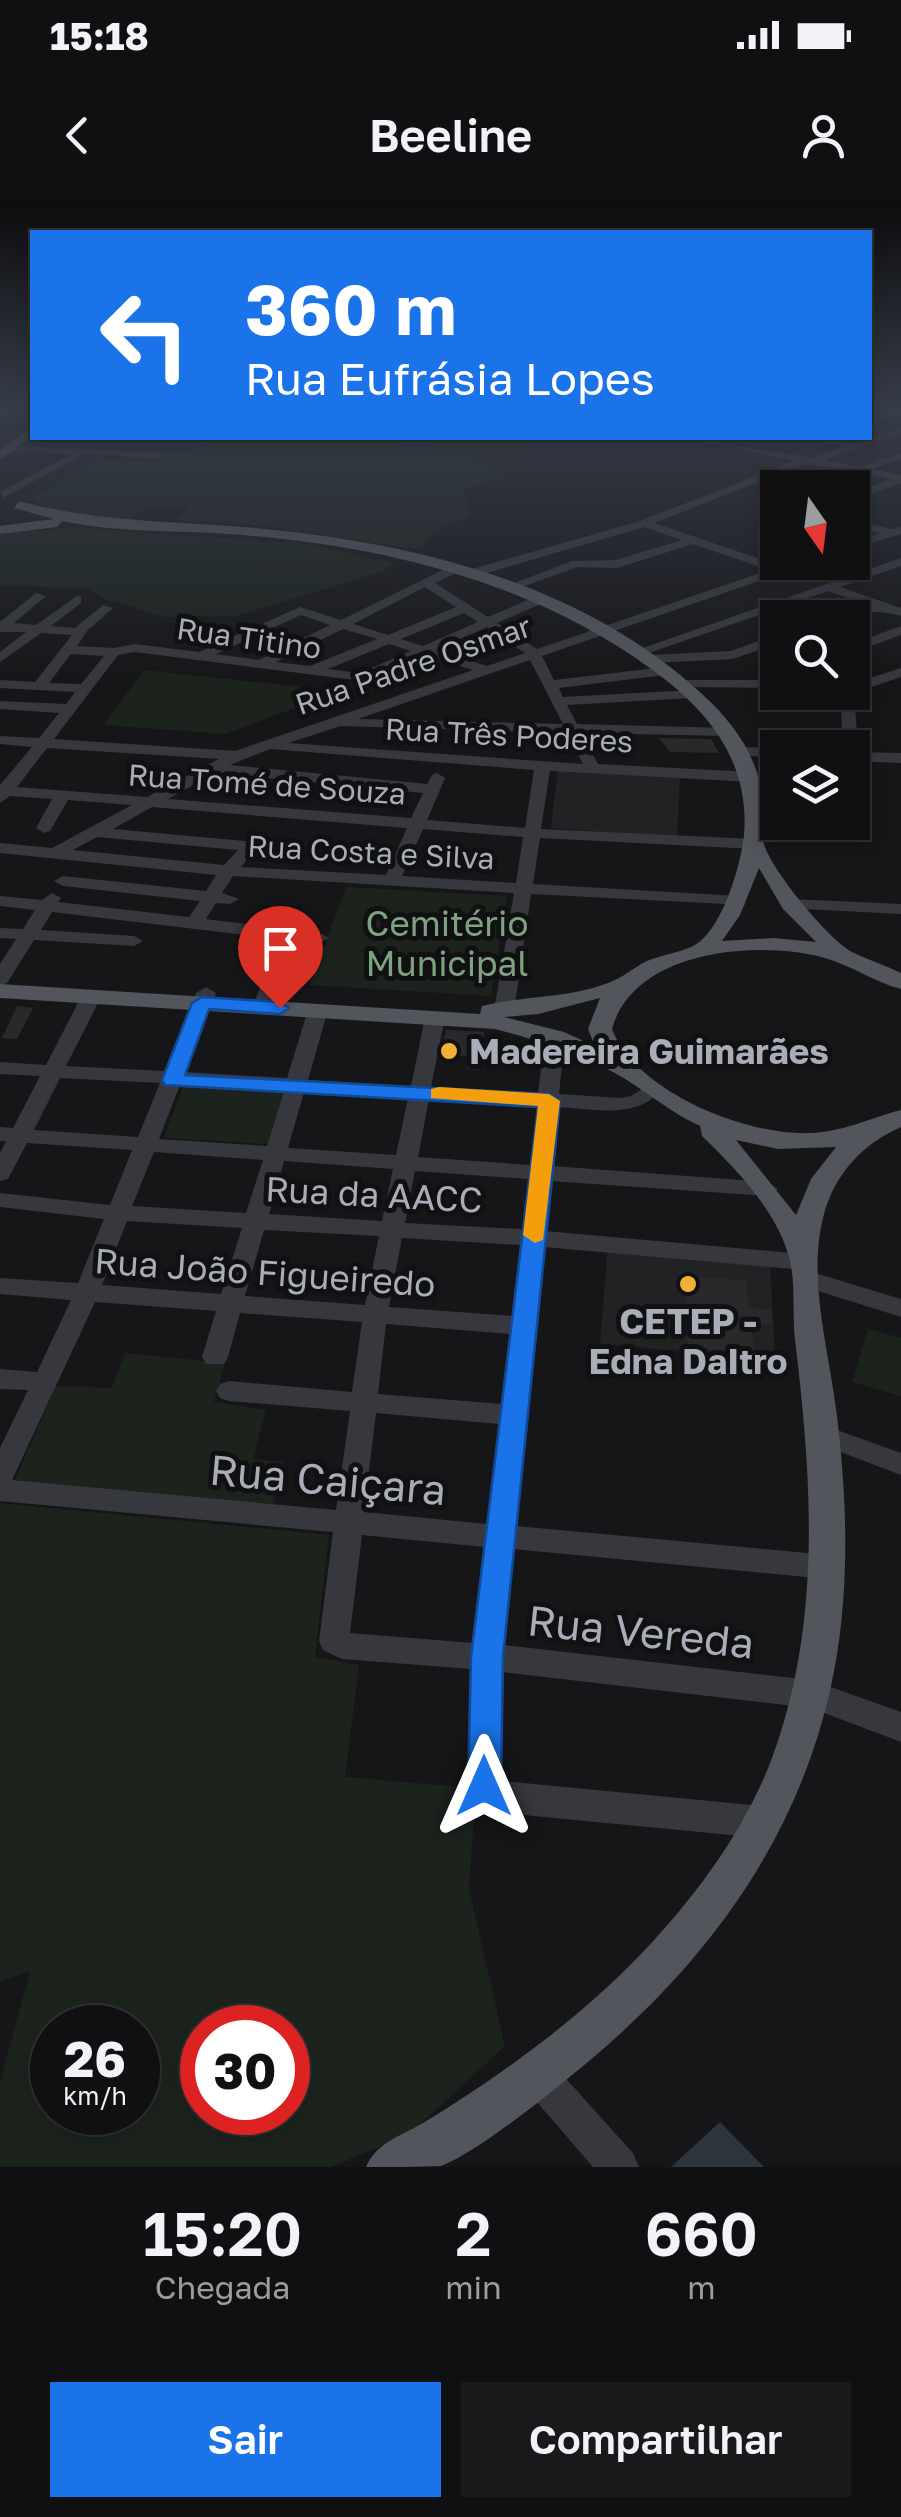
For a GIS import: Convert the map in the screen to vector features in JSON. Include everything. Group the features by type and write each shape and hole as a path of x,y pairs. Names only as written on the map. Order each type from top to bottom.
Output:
{"main road":[{"path":"6,497 20,506 55,517 305,537 461,571 541,599 604,630 652,660 687,689 727,732 742,752 751,777 754,844 739,901 703,950"},
{"path":"0,529 20,518 20,506"},
{"path":"0,529 114,524"},
{"path":"754,844 791,904 844,958"},
{"path":"0,991 266,998 504,1012 563,1002 625,984 664,962 703,950 768,943 844,958 901,982"},
{"path":"0,980 494,1022 555,1036 622,1067 699,1118 754,1140 788,1144 864,1134 901,1118"},
{"path":"622,1067 600,1029 603,1010 625,984"},
{"path":"699,1118 768,1189 804,1270"},
{"path":"390,2167 452,2134 613,2014 692,1935 762,1822 798,1740 811,1694 828,1567 823,1436 804,1270 807,1221 818,1191 864,1134"}],"street":[{"path":"258,666 461,571 644,523 711,497"},
{"path":"644,523 760,562"},
{"path":"870,526 897,531"},
{"path":"870,540 897,531"},
{"path":"510,587 576,563 617,564 696,539"},
{"path":"550,685 652,660 901,562"},
{"name":"Rua Padre Osmar","path":"54,854 235,756 760,577"},
{"path":"810,580 901,612"},
{"path":"427,584 533,652 592,768"},
{"path":"1,627 40,596"},
{"path":"870,607 901,596"},
{"name":"Rua Titino","path":"66,650 114,652 135,648 307,672 365,676 541,599"},
{"path":"0,658 77,600"},
{"path":"39,686 80,632 107,608"},
{"path":"307,672 462,609"},
{"path":"199,657 294,612 304,612 483,669"},
{"path":"1,627 80,632"},
{"path":"870,642 901,630"},
{"path":"652,660 733,655 760,645"},
{"path":"2,793 46,744 114,652"},
{"path":"870,683 901,672"},
{"path":"0,684 87,689"},
{"path":"560,701 760,686"},
{"path":"870,689 901,690"},
{"path":"0,705 72,708"},
{"path":"331,722 727,732"},
{"path":"0,740 235,756"},
{"name":"Rua Três Poderes","path":"265,745 445,761 751,777"},
{"path":"742,752 760,753"},
{"path":"870,757 901,758"},
{"path":"392,880 445,761"},
{"path":"504,1012 543,764"},
{"path":"212,768 432,789"},
{"name":"Rua Tomé de Souza","path":"2,793 530,833 754,844"},
{"path":"44,828 62,796"},
{"path":"92,832 250,846 193,926"},
{"name":"Rua Costa e Silva","path":"0,848 230,871 739,901"},
{"path":"0,980 79,855"},
{"path":"63,881 230,900"},
{"path":"0,902 320,938"},
{"path":"791,904 901,909"},
{"path":"0,933 134,941"},
{"path":"266,998 290,935"},
{"path":"0,1174 11,1134 54,1071 91,996"},
{"path":"0,1477 86,1294 204,998"},
{"path":"215,1356 318,1010"},
{"path":"347,1526 376,1315 435,1017"},
{"path":"555,1036 487,1657 483,1781 493,1796 762,1822"},
{"path":"0,1068 296,1088 628,1104 652,1089"},
{"path":"11,1134 768,1189"},
{"name":"Rua da AACC","path":"0,1200 116,1213 534,1238 804,1270 901,1308"},
{"name":"Rua João Figueiredo","path":"0,1286 525,1326"},
{"path":"0,1379 46,1382"},
{"path":"229,1392 513,1415"},
{"path":"823,1436 901,1464"},
{"name":"Rua Caiçara","path":"0,1490 347,1526 501,1535 828,1567"},
{"name":"Rua Vereda","path":"347,1526 333,1636 342,1646 487,1657 811,1694 901,1726"},
{"path":"537,2074 619,2167"}],"shaded area":[{"path":"558,768 680,776 677,838 551,828"},
{"name":"CETEP - Edna DaItro","path":"608,1245 770,1259 775,1359 600,1344"},
{"path":"720,2122 764,2167 671,2167"}],"green space":[{"path":"465,497 470,516 433,532 421,550 255,525 174,520 190,508 150,506 131,519 53,511 30,499"},
{"path":"76,528 299,543 396,563 383,571 237,616 165,617 105,599 90,589 0,585 0,533"},
{"path":"144,670 340,691 225,734 103,725"},
{"name":"Cemitério Municipal","path":"346,887 507,896 491,996 310,985"},
{"path":"183,1087 283,1092 268,1144 164,1138"},
{"path":"646,1305 678,1307 680,1345 647,1344"},
{"path":"868,1329 901,1338 901,1396 852,1382"},
{"path":"125,1353 225,1363 214,1402 266,1410 253,1459 283,1462 271,1510 15,1480 56,1386 112,1388"},
{"path":"0,1503 329,1535 315,1657 359,1665 345,1777 451,1786 475,1803 469,1889 505,2046 406,2137 329,2167 0,2167 0,2082 30,1971 0,1982"}],"building":[{"path":"659,738 711,739 719,753 670,752"},
{"path":"17,1006 33,1008 17,1039 2,1038"},
{"path":"446,1030 484,1032 479,1070 467,1069 468,1056 441,1055"},
{"path":"686,1277 746,1280 749,1308 771,1310 773,1324 751,1323 754,1352 688,1349"}],"slow traffic":[{"path":"439,1094 549,1101 535,1235"}],"place":[{"name":"Madereira Guimarães","path":"449,1051"},
{"name":"CETEP - Edna DaItro","path":"688,1284"}],"route":[{"path":"280,1008 202,1003 172,1080 549,1101 487,1657 484,1786"}]}
